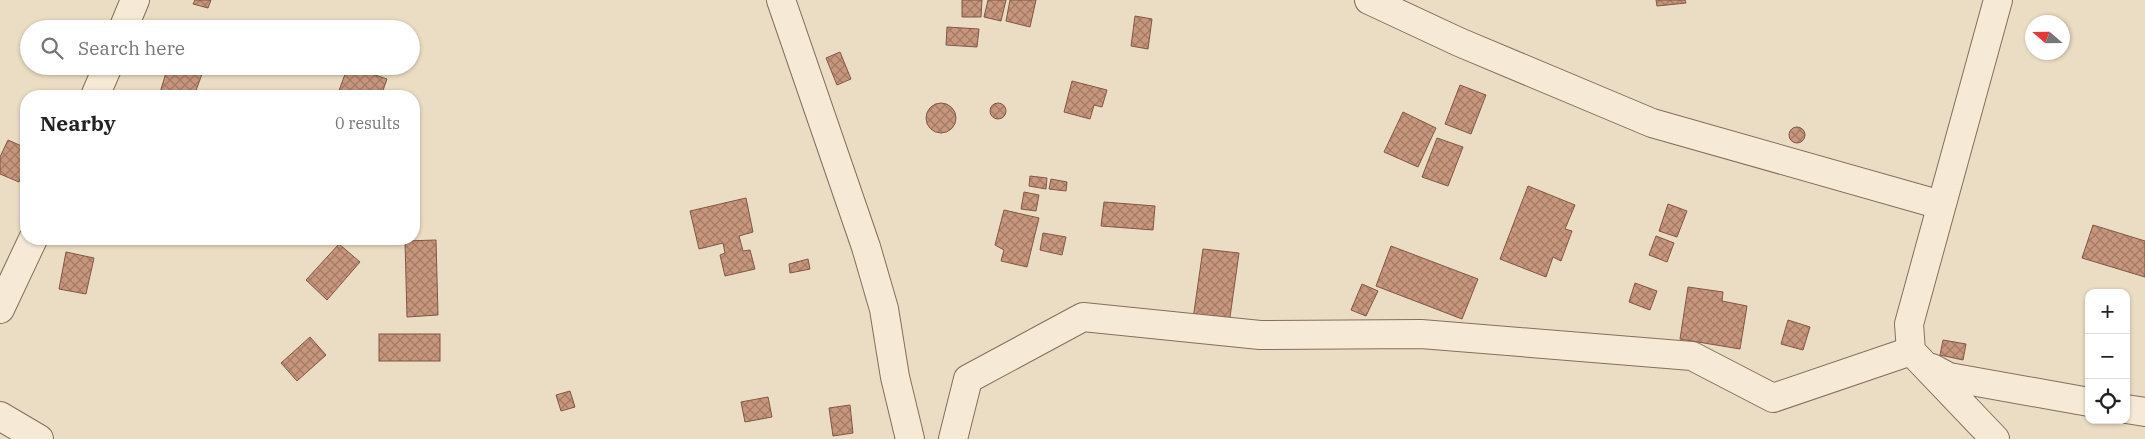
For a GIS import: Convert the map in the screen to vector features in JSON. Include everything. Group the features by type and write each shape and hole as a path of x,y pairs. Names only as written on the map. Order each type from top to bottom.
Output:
{"street":[{"path":"127,20 135,0"},
{"path":"781,0 866,247 884,310 895,377 910,439"},
{"path":"1369,0 1459,42 1652,123 1941,205"},
{"path":"1994,439 1919,358 1909,324 1998,0"},
{"path":"98,90 104,75"},
{"path":"0,309 30,245"},
{"path":"953,439 968,379 1083,318 1260,335 1422,334 1692,356 1773,398 1919,358 1949,377 2085,401"},
{"path":"2130,410 2145,412"},
{"path":"0,416 39,439"}],"building":[{"path":"195,0 211,0 208,8 193,4"},
{"path":"962,0 982,0 981,17 962,17"},
{"path":"988,0 1006,0 1001,21 984,17"},
{"path":"1010,0 1036,0 1030,27 1006,21"},
{"path":"1656,0 1685,0 1686,3 1657,6"},
{"path":"1135,16 1152,19 1148,49 1131,46"},
{"path":"947,27 979,29 977,47 946,45"},
{"path":"840,52 851,79 837,85 826,58"},
{"path":"165,75 202,75 196,90 161,90"},
{"path":"345,75 375,75 387,79 383,90 339,90"},
{"path":"1072,81 1107,90 1102,107 1094,105 1090,119 1064,112"},
{"path":"1460,85 1486,95 1471,134 1445,124"},
{"path":"941,103 947,104 955,112 955,124 947,132 941,133 935,132 927,124 926,118 927,112 935,104"},
{"path":"995,103 1001,103 1006,108 1004,117 995,119 990,114 990,108"},
{"path":"1403,112 1436,128 1418,167 1384,152"},
{"path":"1794,127 1800,127 1805,132 1803,141 1794,143 1789,138 1789,132"},
{"path":"1437,138 1463,147 1448,186 1422,177"},
{"path":"8,140 20,145 19,182 0,174 0,157"},
{"path":"1030,176 1047,178 1046,189 1029,186"},
{"path":"1051,179 1067,182 1066,191 1049,189"},
{"path":"1528,186 1575,205 1565,229 1572,231 1561,261 1553,257 1546,277 1500,259"},
{"path":"1024,192 1039,195 1036,211 1021,209"},
{"path":"746,198 753,232 739,236 743,251 750,250 755,269 725,276 720,255 725,253 723,243 699,249 690,211"},
{"path":"1104,202 1155,206 1153,230 1101,226"},
{"path":"1668,204 1687,211 1677,237 1659,231"},
{"path":"1004,210 1039,218 1027,267 1001,261 1004,250 995,245"},
{"path":"2093,225 2145,241 2145,277 2082,258"},
{"path":"1043,233 1066,237 1062,255 1040,250"},
{"path":"1656,236 1674,243 1667,262 1649,255"},
{"path":"436,240 438,315 407,317 405,245 420,245 420,241"},
{"path":"338,245 360,262 327,300 306,280"},
{"path":"1391,246 1478,279 1462,319 1376,286"},
{"path":"1203,249 1239,253 1229,324 1193,319"},
{"path":"66,252 94,258 86,294 59,289"},
{"path":"808,259 810,269 790,273 789,264"},
{"path":"1635,283 1657,291 1650,310 1629,302"},
{"path":"1362,284 1378,291 1366,316 1351,310"},
{"path":"1688,287 1723,292 1722,301 1747,306 1740,349 1680,339"},
{"path":"1788,320 1810,327 1803,350 1781,344"},
{"path":"379,334 440,334 440,361 379,361"},
{"path":"310,337 326,355 297,381 281,363"},
{"path":"1943,340 1966,344 1963,360 1940,355"},
{"path":"570,391 575,407 561,411 556,395"},
{"path":"768,397 772,417 745,422 741,402"},
{"path":"850,405 853,433 833,436 829,408"}]}
